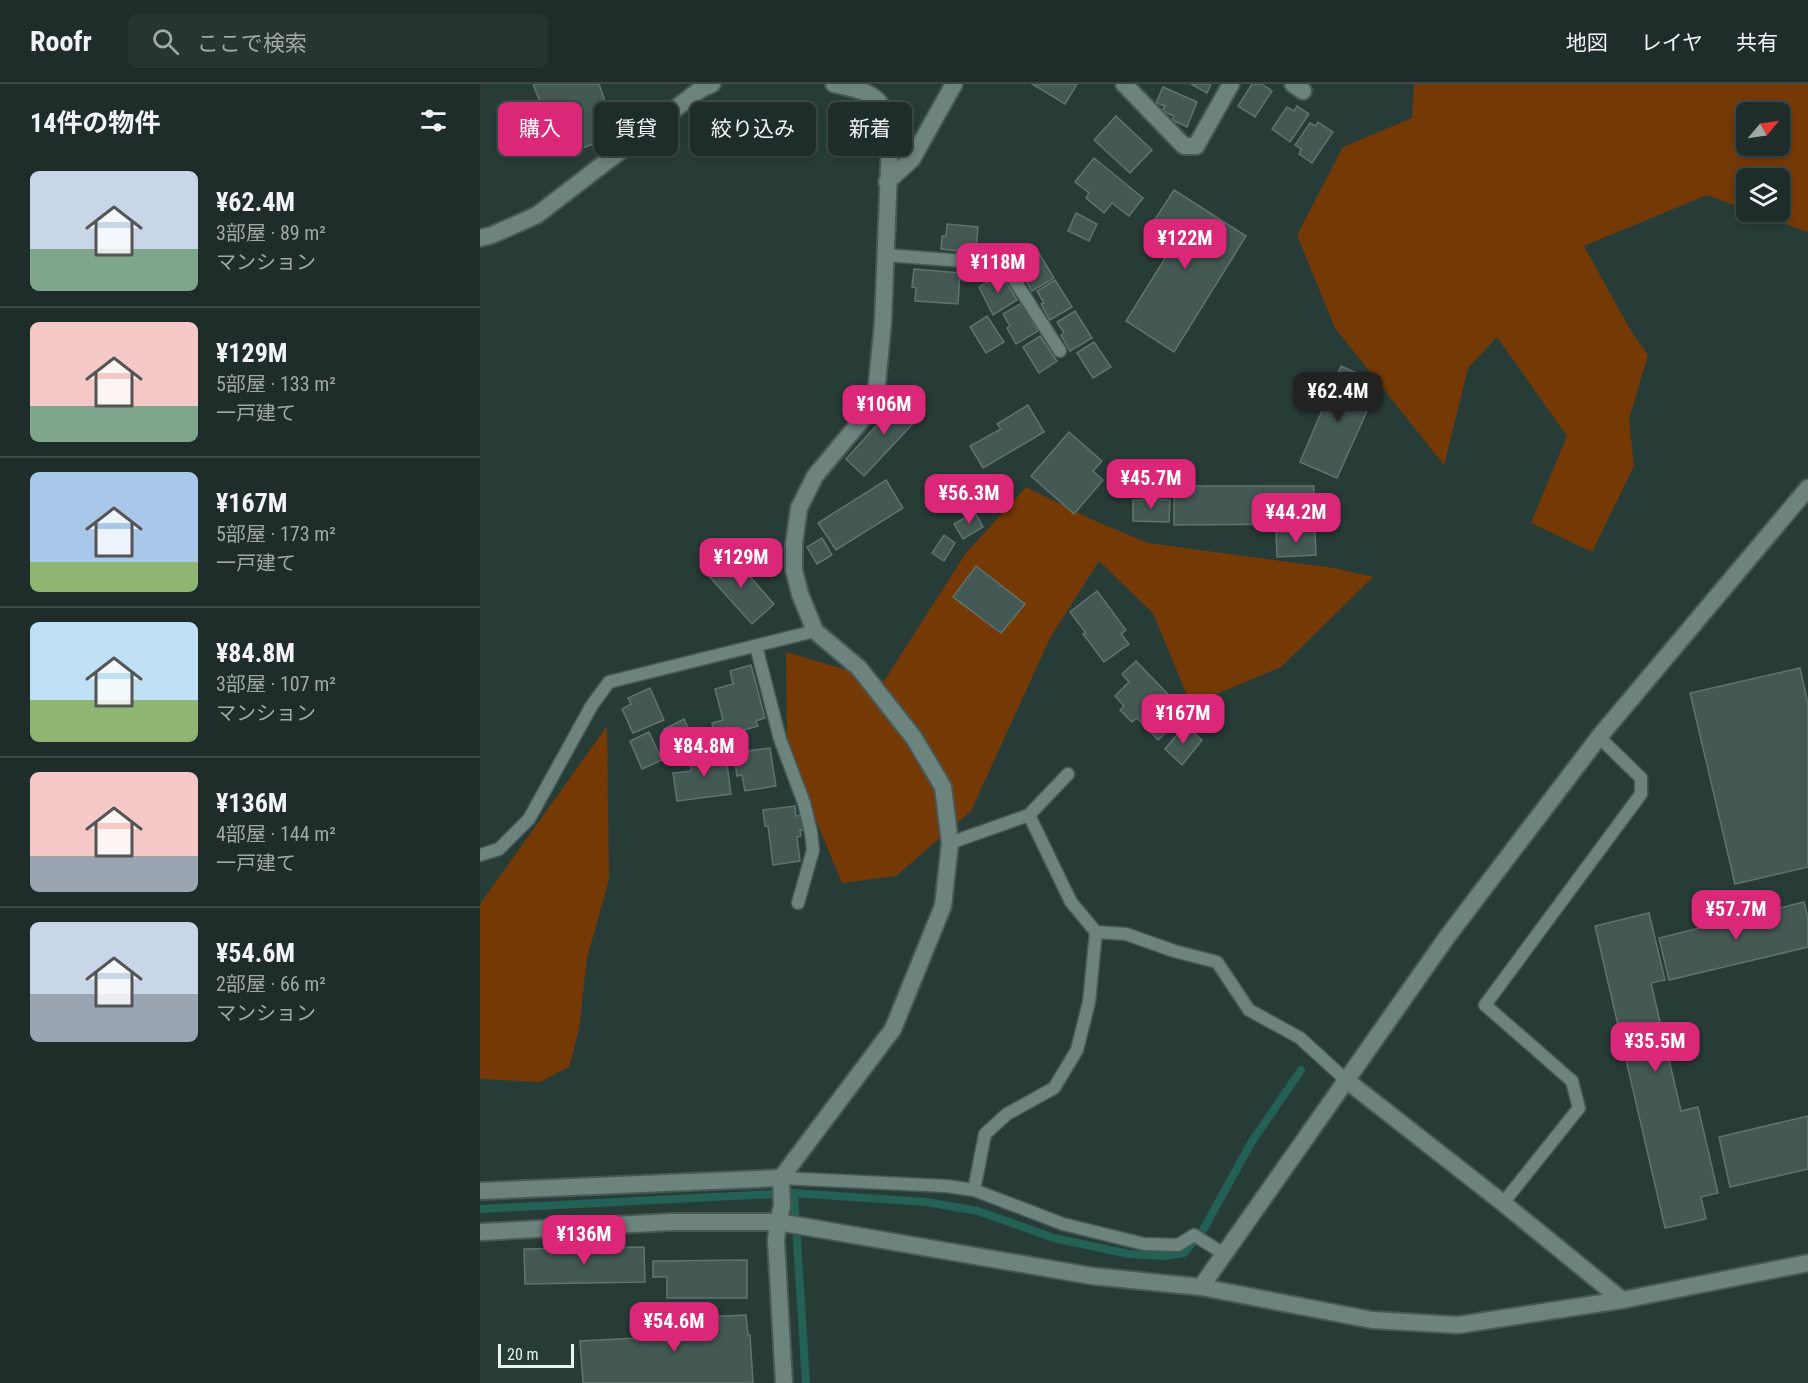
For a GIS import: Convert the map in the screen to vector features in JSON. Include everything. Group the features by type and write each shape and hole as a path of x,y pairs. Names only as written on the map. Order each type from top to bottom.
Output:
{"street":[{"path":"784,1383 776,1240 785,1217 781,1183 893,1029 943,906 950,843 943,787 914,738 859,668 815,631 800,594 794,570 794,544 799,508 815,476 875,404 883,322 890,143 887,118 883,105 878,100 862,90 834,84"},
{"path":"887,182 912,159 954,84"},
{"path":"1124,84 1184,146 1196,146 1231,84"},
{"path":"480,238 537,215 704,86"},
{"path":"1201,1287 1447,937 1599,737 1808,488"},
{"path":"1346,1080 1622,1300"},
{"path":"480,1191 781,1183"},
{"path":"480,1232 785,1217 833,1231 1092,1276 1201,1287 1372,1320 1458,1325 1622,1300 1808,1263"}],"lane":[{"path":"885,255 1004,264 1060,351"},
{"path":"480,855 499,849 528,819 592,705 609,682 815,631"},
{"path":"756,646 780,739 804,803 812,832 813,850 798,903"},
{"path":"1503,1203 1580,1108 1572,1081 1485,1005 1641,794 1641,778 1599,737"},
{"path":"950,843 1029,815 1068,774"},
{"path":"974,1190 985,1134 1007,1114 1054,1088 1077,1050 1089,1002 1096,932 1071,902 1029,815"},
{"path":"1096,932 1126,934 1174,951 1217,962 1249,1010 1300,1038 1346,1080"},
{"path":"781,1183 946,1186 974,1190 1063,1224 1144,1244 1178,1245 1194,1235 1224,1254"}],"shaded area":[{"path":"1414,84 1808,84 1808,232 1780,222 1790,222 1790,168 1736,168 1736,205 1707,195 1584,246 1631,331 1648,355 1629,419 1634,466 1592,552 1531,523 1567,436 1497,337 1468,368 1444,465 1335,328 1297,235 1343,147 1412,118"},
{"path":"1026,487 1093,520 1148,543 1334,568 1373,577 1281,667 1191,705 1153,613 1099,561 1050,638 971,811 896,876 842,883 787,749 786,652 884,681 966,553"},
{"path":"607,726 609,880 587,958 579,1029 569,1067 540,1082 480,1079 480,904"}],"building":[{"path":"533,84 599,84 605,102 594,102 594,144 582,148 582,102 540,102"},
{"path":"1032,84 1077,84 1065,104"},
{"path":"1191,84 1211,84 1207,93"},
{"path":"1252,84 1262,84 1272,91 1255,117 1238,106"},
{"path":"1163,87 1197,102 1187,127 1172,120 1174,116 1162,111 1165,106 1156,103"},
{"path":"1297,106 1309,114 1290,142 1272,129 1287,107 1294,111"},
{"path":"1116,116 1152,150 1130,173 1094,140"},
{"path":"1318,122 1333,132 1312,163 1299,154 1301,149 1295,145 1310,123 1316,126"},
{"path":"1094,158 1143,198 1129,216 1112,203 1104,213 1086,198 1089,193 1075,182"},
{"path":"1174,190 1246,236 1174,352 1126,321 1177,239 1152,224"},
{"path":"1076,213 1097,224 1089,241 1068,231"},
{"path":"947,224 978,227 976,253 941,249 942,236 946,236"},
{"path":"1037,250 1054,278 1032,291 1023,275 1026,273 1019,261"},
{"path":"914,269 960,273 958,304 915,301 916,288 912,287"},
{"path":"1001,274 1017,300 993,315 979,287"},
{"path":"1055,280 1072,307 1050,320 1037,291"},
{"path":"1022,303 1038,331 1016,344 1007,328 1010,326 1003,314"},
{"path":"1075,311 1092,338 1070,351 1061,335 1064,333 1057,322"},
{"path":"987,316 1004,342 986,353 970,327"},
{"path":"1040,336 1057,361 1039,373 1023,347"},
{"path":"1094,342 1111,367 1093,378 1077,353"},
{"path":"1341,366 1374,381 1362,408 1367,411 1337,478 1300,462"},
{"path":"903,396 922,414 864,476 846,459"},
{"path":"1028,405 1044,432 983,468 970,446 1001,429 997,424"},
{"path":"1069,432 1102,461 1093,471 1103,480 1074,514 1031,476"},
{"path":"886,480 903,508 836,550 818,523"},
{"path":"1174,486 1314,486 1313,524 1174,525"},
{"path":"1143,496 1150,496 1150,499 1170,500 1169,522 1133,521 1133,500 1143,500"},
{"path":"975,512 983,527 963,539 954,524"},
{"path":"1315,531 1316,555 1277,557 1276,532"},
{"path":"944,535 955,543 944,561 932,553"},
{"path":"822,538 832,555 817,564 807,547"},
{"path":"731,555 774,604 752,624 708,575"},
{"path":"976,566 1025,604 1001,633 953,597"},
{"path":"1097,591 1126,630 1121,634 1129,644 1104,662 1070,612"},
{"path":"1136,661 1186,713 1158,740 1137,718 1132,722 1120,710 1124,706 1115,696 1129,682 1122,674"},
{"path":"751,665 765,718 756,721 758,726 715,738 712,723 723,720 715,689 733,684 730,671"},
{"path":"1800,668 1808,704 1808,867 1735,884 1690,693"},
{"path":"650,688 664,720 633,733 622,709 631,704 628,698"},
{"path":"684,719 696,746 675,755 664,729"},
{"path":"1185,725 1202,740 1182,765 1165,749"},
{"path":"649,732 662,760 642,769 630,741"},
{"path":"770,748 776,786 745,791 742,775 737,776 735,762 740,762 739,752"},
{"path":"725,750 731,794 677,801 673,773 691,771 690,760 710,758 710,752"},
{"path":"795,806 796,816 802,815 804,830 800,830 801,836 797,837 800,861 773,865 768,826 765,826 763,810"},
{"path":"1804,902 1808,918 1808,947 1669,980 1659,938"},
{"path":"1649,913 1665,980 1651,983 1681,1111 1698,1107 1718,1193 1701,1197 1706,1219 1665,1228 1595,926"},
{"path":"1808,1116 1808,1169 1730,1187 1719,1137"},
{"path":"644,1247 645,1282 525,1284 524,1249"},
{"path":"747,1260 747,1298 667,1298 667,1277 653,1277 653,1261"},
{"path":"746,1315 748,1335 750,1335 753,1383 583,1383 580,1341 638,1338 638,1320"}],"waterway":[{"path":"480,1209 794,1193 926,1202 978,1211 1054,1238 1129,1254 1164,1256 1184,1253 1203,1230 1251,1143 1301,1070"},
{"path":"794,1193 806,1383"}]}
